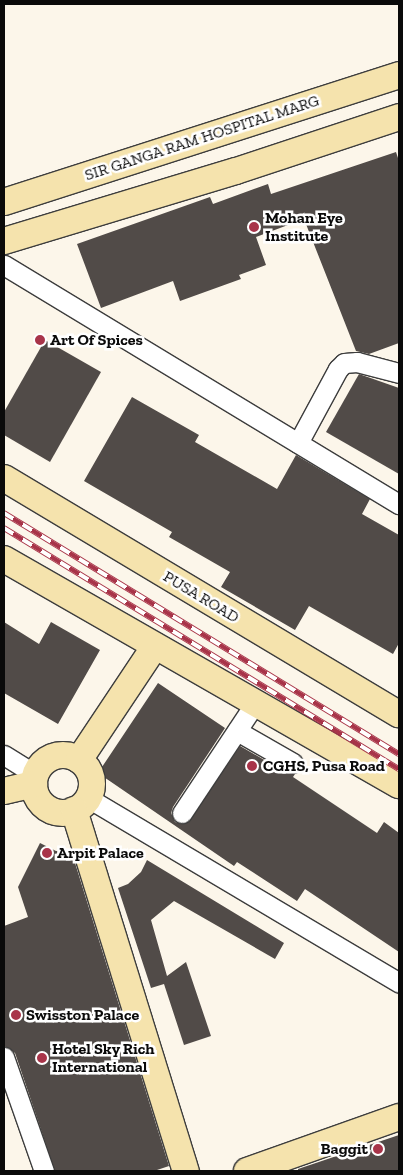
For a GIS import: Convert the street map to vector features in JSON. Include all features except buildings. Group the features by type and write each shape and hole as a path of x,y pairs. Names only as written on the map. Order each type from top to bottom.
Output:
{"street":[{"name":"SIR GANGA RAM HOSPITAL MARG","path":"4,202 399,74"},
{"path":"4,241 236,171 399,117"},
{"path":"4,265 399,504"},
{"path":"298,443 338,369 344,364 357,362 399,372"},
{"name":"PUSA ROAD","path":"4,478 399,714"},
{"path":"4,559 399,784"},
{"path":"79,760 154,646"},
{"path":"182,813 255,703"},
{"path":"237,730 294,763"},
{"path":"4,755 34,779"},
{"path":"186,1171 81,804 92,780 89,770 79,760 56,755 40,766 34,779 35,794 47,808 56,812 81,804 399,983"},
{"path":"4,791 34,779"},
{"path":"4,1057 44,1171"},
{"path":"247,1171 280,1166 399,1117"}],"railway":[{"path":"4,513 399,754"},
{"path":"4,528 399,769"}],"place":[{"name":"Mohan Eye Institute","path":"254,227"},
{"name":"Art Of Spices","path":"40,340"},
{"name":"CGHS, Pusa Road","path":"252,766"},
{"name":"Arpit Palace","path":"47,853"},
{"name":"Swisston Palace","path":"16,1015"},
{"name":"Hotel Sky Rich International","path":"42,1058"},
{"name":"Baggit","path":"378,1149"}]}
